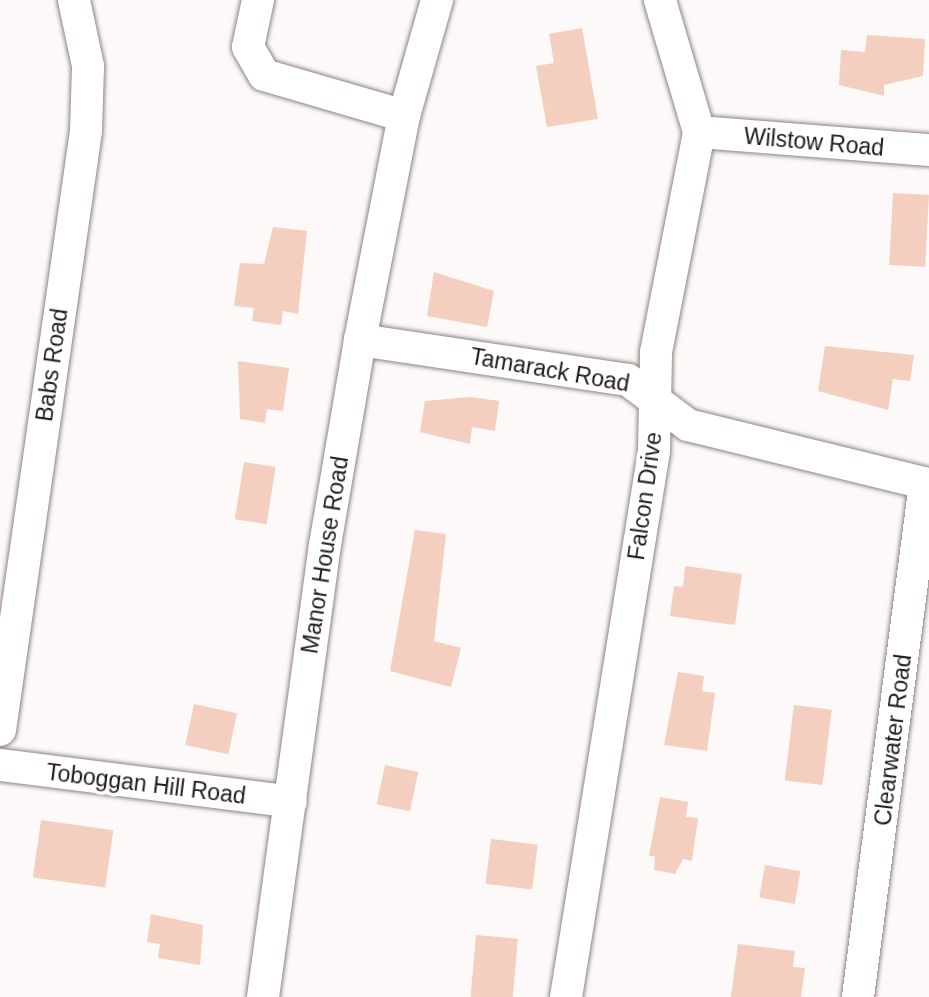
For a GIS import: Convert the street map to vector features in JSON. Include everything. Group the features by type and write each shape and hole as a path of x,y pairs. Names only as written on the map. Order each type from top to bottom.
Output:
{"street":[{"name":"Babs Road","path":"0,730 86,131 88,66 74,0"},
{"path":"258,0 248,47 264,75 404,116"},
{"name":"Manor House Road","path":"263,997 360,340 404,116 437,0"},
{"name":"Falcon Drive","path":"566,997 654,451 656,352 699,132 660,0"},
{"name":"Wilstow Road","path":"699,132 929,150"},
{"name":"Tamarack Road","path":"360,340 628,380 688,425 927,484"},
{"name":"Clearwater Road","path":"858,997 927,484"},
{"name":"Toboggan Hill Road","path":"0,765 291,802"}],"building":[{"path":"582,28 598,119 547,127 536,66 554,63 549,34"},
{"path":"867,35 925,39 923,76 884,85 884,96 839,85 841,50 865,52"},
{"path":"893,193 929,195 925,267 889,265"},
{"path":"273,227 307,231 298,314 283,311 281,325 252,321 254,308 234,306 240,263 264,264"},
{"path":"434,272 494,291 487,327 427,316"},
{"path":"825,346 914,355 910,381 893,379 888,410 818,391"},
{"path":"238,361 289,368 283,411 267,409 265,423 240,419"},
{"path":"471,397 499,401 495,431 472,427 470,444 420,432 425,401"},
{"path":"244,462 276,467 267,524 235,519"},
{"path":"415,530 446,534 434,641 461,648 451,687 390,671"},
{"path":"685,566 742,574 735,625 670,616 674,586 683,587"},
{"path":"678,672 704,676 702,691 715,693 707,751 664,745"},
{"path":"194,704 237,713 228,754 185,745"},
{"path":"794,705 832,710 822,785 785,780"},
{"path":"385,765 418,772 410,811 377,804"},
{"path":"660,797 688,802 686,817 698,818 692,861 683,859 675,874 654,870 655,856 649,856"},
{"path":"41,820 113,830 105,888 33,877"},
{"path":"491,839 538,845 532,889 486,884"},
{"path":"765,865 800,871 795,904 759,897"},
{"path":"151,914 203,925 200,965 158,958 160,944 147,942"},
{"path":"476,935 518,939 513,997 471,997"},
{"path":"738,944 795,951 793,967 805,968 801,997 731,997"}]}
